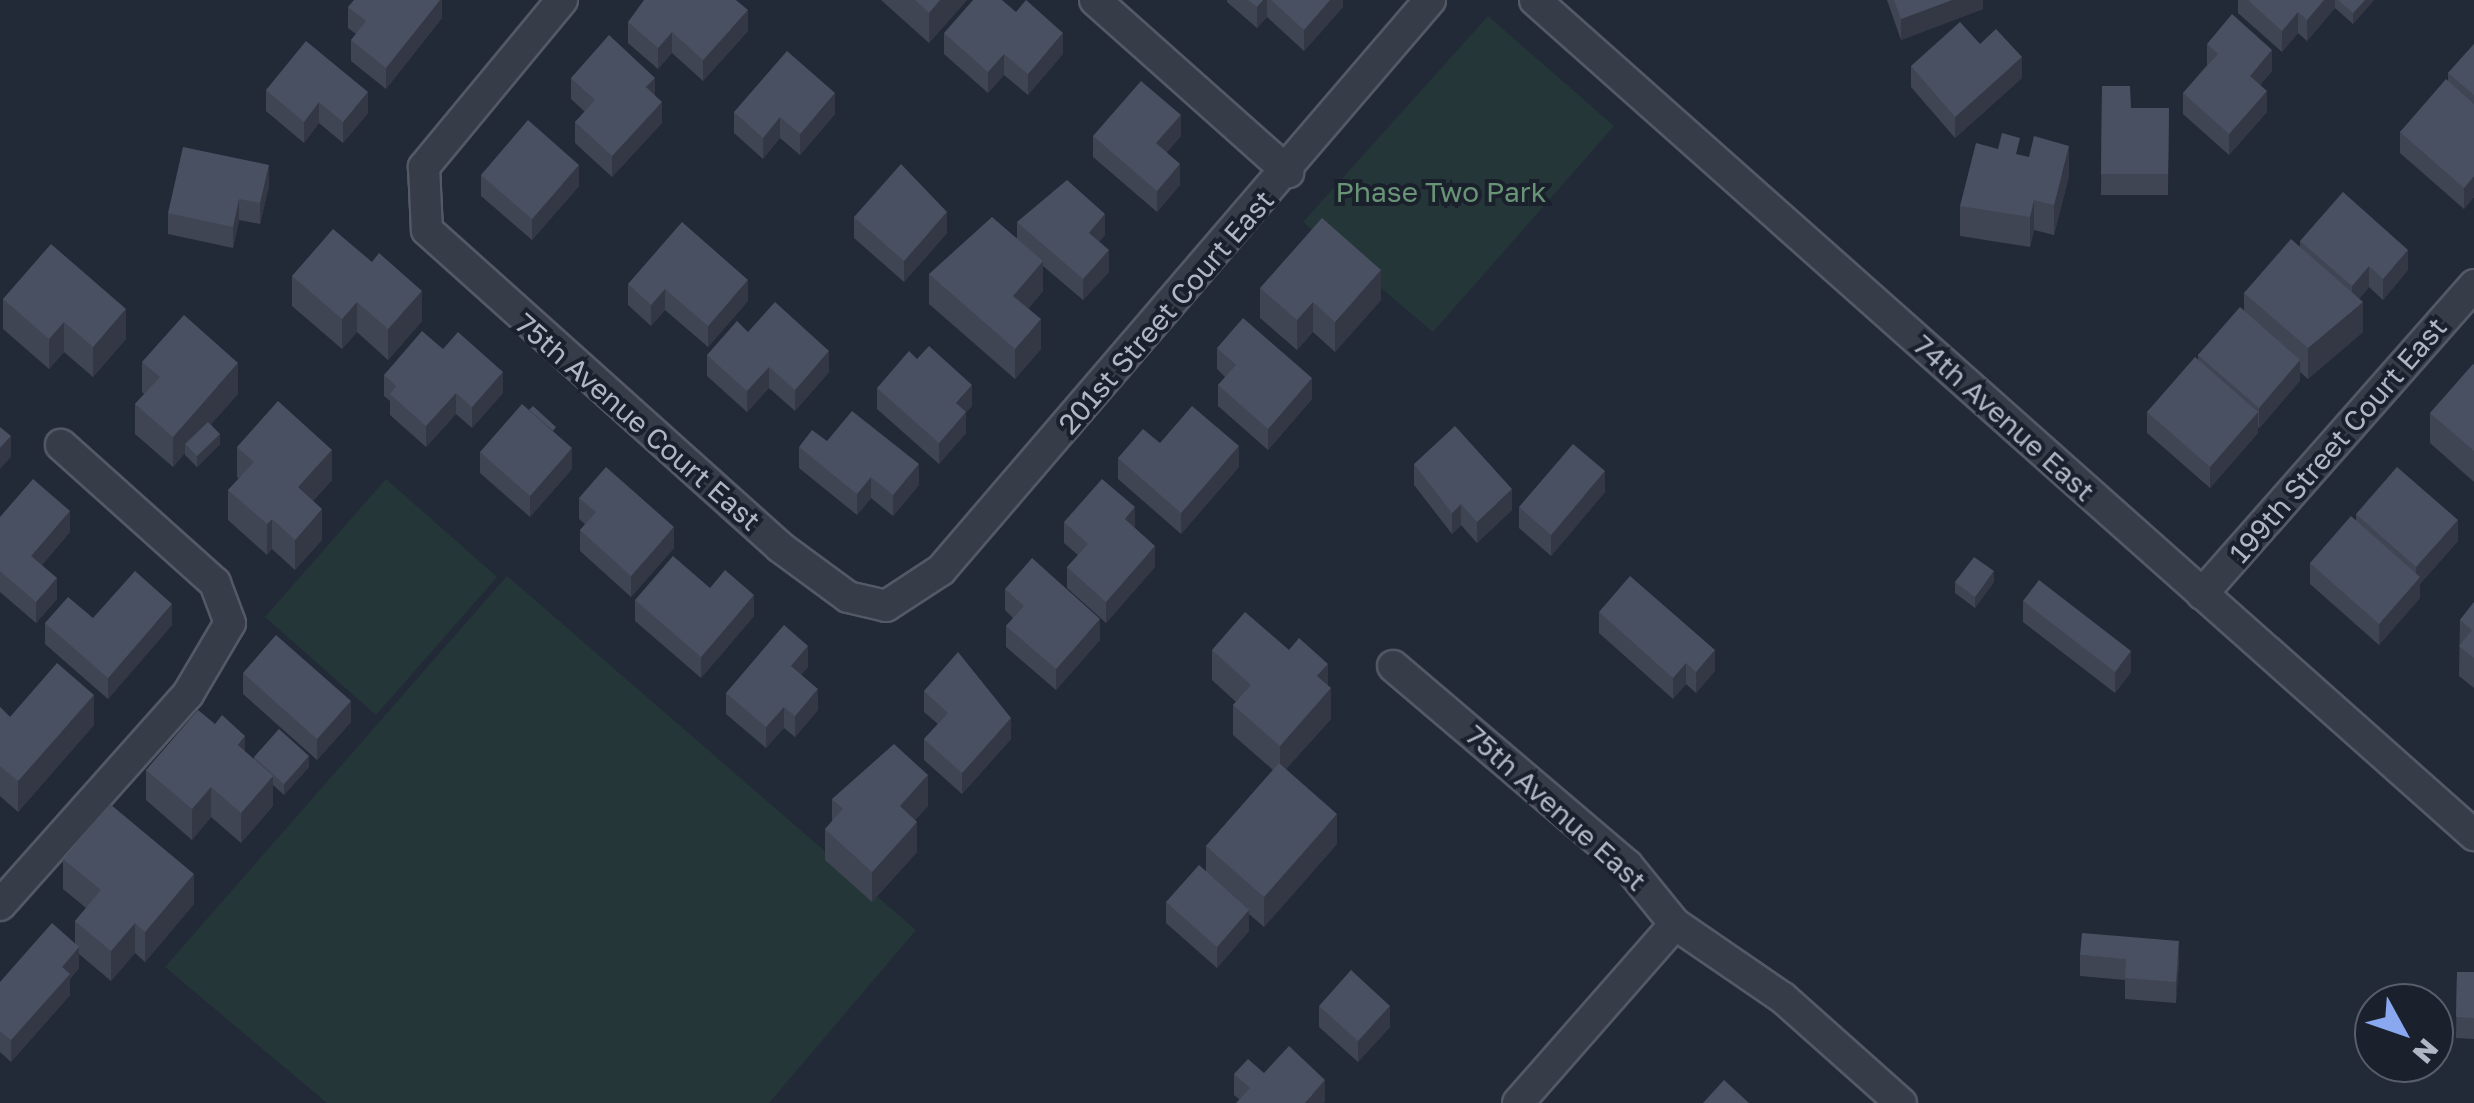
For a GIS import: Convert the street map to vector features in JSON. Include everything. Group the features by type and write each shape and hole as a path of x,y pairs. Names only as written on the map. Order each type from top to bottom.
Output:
{"street":[{"name":"75th Avenue Court East","path":"562,0 452,127 424,167 420,205 447,255 780,546 848,597 886,606"},
{"path":"1095,0 1288,172"},
{"name":"201st Street Court East","path":"886,606 941,570 1288,172 1430,0"},
{"name":"74th Avenue East","path":"1535,0 2474,835"},
{"name":"199th Street Court East","path":"2202,594 2474,286"},
{"path":"6,886 188,694 230,623 230,602 215,583 62,445"},
{"name":"75th Avenue East","path":"1393,666 1626,865 1675,924 1783,998 1901,1103"},
{"path":"1518,1103 1675,924"}],"green space":[{"name":"Phase Two Park","path":"1488,16 1614,126 1433,332 1303,222"},
{"path":"386,479 497,577 376,715 265,617"},
{"path":"507,576 916,930 769,1103 327,1103 165,967"}],"building":[{"path":"354,0 440,0 386,68 351,40 366,21 348,7"},
{"path":"644,0 736,0 748,10 703,60 672,32 658,48 628,22"},
{"path":"915,0 940,0 929,13"},
{"path":"973,0 1002,0 1016,12 1026,0 1063,33 1028,74 1004,54 988,72 944,33"},
{"path":"1271,0 1330,0 1304,30"},
{"path":"1894,0 1952,0 1901,19"},
{"path":"2248,0 2324,0 2307,20 2298,12 2282,31"},
{"path":"2338,0 2365,0 2353,13"},
{"path":"2232,14 2272,50 2250,76 2267,91 2229,134 2183,93 2218,54 2207,44"},
{"path":"1960,22 1980,44 1996,29 2022,57 1955,117 1911,66"},
{"path":"609,35 655,78 646,87 662,102 612,156 575,122 595,100 571,78"},
{"path":"306,41 368,92 343,122 319,102 304,122 266,90"},
{"path":"2474,44 2474,95 2448,73"},
{"path":"787,51 835,93 800,134 780,117 763,138 734,112"},
{"path":"2446,79 2474,104 2474,176 2464,188 2400,132"},
{"path":"1141,81 1181,115 1156,143 1180,164 1157,191 1093,136"},
{"path":"2102,86 2130,86 2131,108 2169,108 2168,174 2101,174"},
{"path":"528,120 579,165 532,219 481,175"},
{"path":"2002,133 2020,138 2016,154 2029,157 2034,136 2069,146 2054,205 2034,200 2030,217 1960,206 1976,143 1998,149"},
{"path":"183,147 269,165 260,203 239,199 233,227 168,213"},
{"path":"901,164 947,212 904,261 854,217"},
{"path":"1067,180 1105,214 1089,233 1109,250 1083,279 1017,222"},
{"path":"2343,192 2408,250 2383,279 2369,266 2352,286 2300,241"},
{"path":"992,217 1043,261 1013,296 1041,319 1015,349 929,274"},
{"path":"1322,218 1381,270 1335,322 1313,302 1297,320 1260,288"},
{"path":"682,222 748,280 708,326 665,289 651,305 628,284"},
{"path":"333,229 372,262 379,253 422,291 388,329 357,302 342,319 292,276"},
{"path":"2291,239 2363,302 2308,348 2244,293"},
{"path":"51,244 126,309 93,347 64,322 49,339 3,299"},
{"path":"775,302 829,351 795,390 769,367 747,391 707,355 737,321 748,332"},
{"path":"2240,307 2300,360 2259,408 2198,355"},
{"path":"184,315 238,363 173,437 135,404 160,377 142,362"},
{"path":"1243,318 1312,378 1268,429 1218,385 1236,365 1217,348"},
{"path":"422,331 443,349 458,332 503,372 472,407 456,393 426,426 390,394 396,386 384,375"},
{"path":"929,346 972,385 956,403 966,412 939,443 877,388 909,351 917,359"},
{"path":"2195,357 2258,412 2210,467 2147,412"},
{"path":"2474,365 2474,451 2430,413"},
{"path":"278,401 332,450 298,487 322,509 295,540 272,519 267,524 228,490 254,462 237,447"},
{"path":"522,404 572,448 530,496 480,452"},
{"path":"533,406 556,427 553,431 529,410"},
{"path":"1192,406 1239,446 1181,513 1118,458 1143,429 1160,443"},
{"path":"852,411 919,464 893,495 871,477 857,494 799,447 812,430 827,441"},
{"path":"208,422 220,434 197,456 185,444"},
{"path":"1455,426 1512,489 1477,522 1461,504 1452,513 1414,464"},
{"path":"0,427 11,436 0,448"},
{"path":"1573,444 1605,471 1551,535 1519,507"},
{"path":"606,467 674,527 631,576 580,530 596,512 579,498"},
{"path":"2397,467 2458,520 2416,567 2356,514"},
{"path":"33,479 70,511 31,556 57,578 36,602 0,571 0,517"},
{"path":"1102,479 1135,507 1125,519 1155,546 1106,602 1067,567 1088,544 1064,522"},
{"path":"2351,516 2420,577 2379,624 2310,563"},
{"path":"673,556 710,588 725,570 754,595 701,657 635,600"},
{"path":"1974,557 1994,571 1975,597 1955,582"},
{"path":"1032,558 1100,619 1056,669 1006,626 1024,606 1005,589"},
{"path":"135,571 172,604 108,678 45,623 68,597 93,618"},
{"path":"1630,576 1715,650 1696,672 1686,663 1673,678 1599,612"},
{"path":"2039,580 2131,651 2115,672 2023,601"},
{"path":"2474,602 2474,658 2459,646 2472,630 2460,620"},
{"path":"1245,612 1289,650 1299,638 1328,664 1317,676 1331,688 1280,746 1233,705 1251,685 1212,650"},
{"path":"784,625 808,646 791,666 818,689 795,716 784,707 766,727 726,693"},
{"path":"276,635 351,701 317,739 243,673"},
{"path":"958,652 1011,718 962,773 924,739 948,713 924,691"},
{"path":"57,663 94,695 18,781 0,766 0,707 10,717"},
{"path":"198,710 215,724 222,715 245,736 238,745 273,776 241,813 211,787 192,809 146,770"},
{"path":"279,729 309,756 284,784 254,757"},
{"path":"894,744 928,775 900,806 917,822 872,872 825,829 843,809 832,799"},
{"path":"1279,763 1337,814 1264,897 1206,846"},
{"path":"110,804 194,874 145,932 135,923 111,951 75,921 101,890 63,859"},
{"path":"1199,865 1249,910 1217,947 1166,902"},
{"path":"52,923 79,947 62,967 70,974 11,1040 0,1031 0,982"},
{"path":"2082,933 2179,941 2176,982 2125,978 2126,959 2080,955"},
{"path":"1351,970 1390,1006 1358,1041 1319,1006"},
{"path":"2457,972 2474,972 2474,1018 2456,1017"},
{"path":"1289,1046 1325,1080 1305,1103 1236,1103 1250,1088 1234,1074 1248,1059 1264,1073"},
{"path":"1724,1080 1749,1103 1703,1103"}]}
